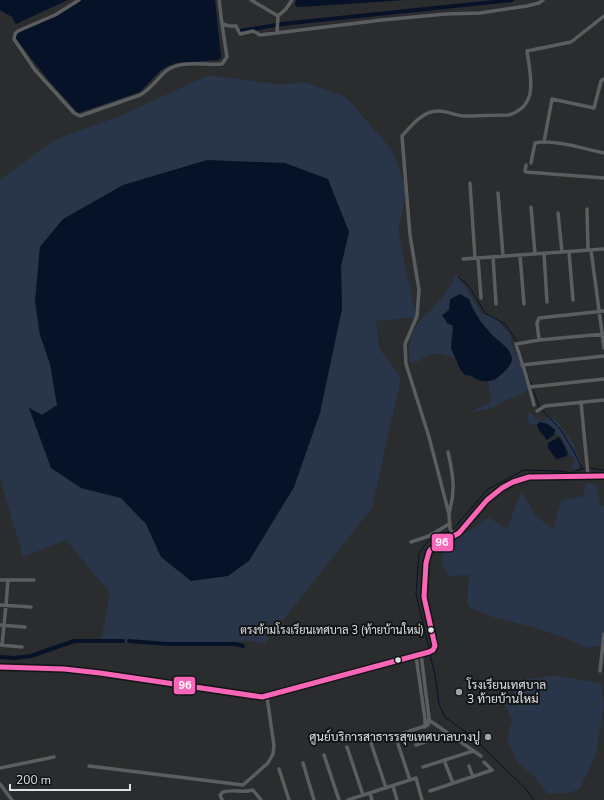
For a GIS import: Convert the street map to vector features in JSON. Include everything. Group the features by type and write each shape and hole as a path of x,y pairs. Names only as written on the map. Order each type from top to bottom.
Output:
{"street":[{"path":"79,0 60,12 18,31 15,34 14,39 35,70 76,115 80,116 140,95 147,91 166,72 178,66 187,64 222,64 227,57 219,0"},
{"path":"251,0 278,16"},
{"path":"277,33 278,16 286,9 292,0"},
{"path":"222,24 236,26 240,34 253,31 260,35 382,20 446,14 480,13 527,6 539,3 543,0"},
{"path":"452,533 449,524 449,514 429,438 408,372 405,356 407,339 417,316 419,290 410,235 402,136 419,119 433,111 442,111 461,116 509,115 514,113 525,105 531,93 527,51 571,42 604,16"},
{"path":"544,142 552,99 594,108 601,81 604,79"},
{"path":"531,163 535,143 544,142 604,153"},
{"path":"526,165 526,172 604,178"},
{"path":"470,183 481,298"},
{"path":"498,193 503,256"},
{"path":"531,207 535,254"},
{"path":"587,209 590,250 604,348"},
{"path":"558,213 562,252"},
{"path":"463,259 604,249"},
{"path":"569,252 573,300"},
{"path":"544,253 547,302"},
{"path":"520,255 524,304"},
{"path":"493,257 496,304"},
{"path":"539,340 537,323 539,318 604,311"},
{"path":"534,405 532,387 515,346 518,344 539,340 603,334"},
{"path":"524,365 604,356"},
{"path":"532,387 604,379"},
{"path":"540,410 544,406 604,400"},
{"path":"581,402 588,473"},
{"path":"448,452 454,485 453,500 449,514"},
{"path":"0,667 67,669 258,697 267,697 431,651 435,646 424,597 425,569 427,557 431,549 452,533 463,529 487,500 502,488 513,482 529,477 588,473 604,476"},
{"path":"412,542 429,536 449,524"},
{"path":"0,580 34,580"},
{"path":"8,580 1,645 22,647"},
{"path":"0,605 31,607"},
{"path":"2,625 25,627"},
{"path":"600,671 604,634"},
{"path":"410,780 397,737 398,735 428,725 429,720 418,655"},
{"path":"418,655 425,727"},
{"path":"89,766 243,785 268,763 273,754 274,746 267,697"},
{"path":"429,720 481,756"},
{"path":"416,745 449,734"},
{"path":"370,740 386,788"},
{"path":"347,747 363,795"},
{"path":"423,767 473,751"},
{"path":"324,755 339,800"},
{"path":"0,768 54,757"},
{"path":"444,760 453,783"},
{"path":"430,791 492,770 484,762"},
{"path":"302,763 314,800"},
{"path":"469,766 472,777"},
{"path":"280,769 290,800"},
{"path":"348,800 416,778 422,800"},
{"path":"0,784 12,800"},
{"path":"392,786 397,800"},
{"path":"222,800 220,795 223,792 232,790 241,792 253,790 261,800"},
{"path":"370,793 372,800"}],"shaded area":[{"path":"0,0 68,0 16,24 12,17 0,10"},
{"path":"80,0 215,0 221,58 218,60 176,63 168,66 161,70 140,92 78,113 49,81 16,39 15,34 18,31 55,15"},
{"path":"296,0 406,0 297,7 295,5"},
{"path":"209,75 274,84 307,83 346,97 392,150 407,190 398,231 416,317 376,321 379,348 401,378 372,508 264,644 252,641 178,644 101,641 110,593 66,540 23,557 0,478 0,180 54,140 120,116","holes":["63,219 349,232 341,266 342,309 161,557 146,524 121,498 81,488 41,438 30,408 42,415 57,405 50,364 40,335 35,301 40,247"]},
{"path":"207,160 285,163 328,179 349,232 341,266 342,309 320,413 294,487 249,561 228,576 191,581 161,557 146,524 121,498 81,488 51,468 29,408 42,415 57,405 50,364 40,335 35,301 40,247 63,219 123,185"},
{"path":"457,274 482,314 494,316 511,336 511,344 522,363 528,382 527,390 518,396 505,400 493,408 468,413 491,402 488,382 496,380 509,351 480,320 469,299 449,310 447,323 453,326 451,348 456,359 440,354 431,354 420,361 410,362 409,356 411,335 416,326 442,297"},
{"path":"460,294 469,299 473,309 482,323 492,335 507,348 511,355 512,361 509,366 504,372 493,380 482,381 472,376 465,375 460,369 451,348 453,326 447,323 442,315 449,310 450,299"},
{"path":"529,412 536,418 543,421 549,417 557,421 574,444 575,451 582,464 576,470 571,468 575,459 570,455 560,436 555,435 556,430 540,421 536,425 529,424 527,419"},
{"path":"539,422 548,424 555,430 554,435 547,440 539,430 537,425"},
{"path":"559,437 568,454 565,457 556,459 548,448 548,443"},
{"path":"586,482 597,486 600,505 604,506 604,645 586,648 568,639 532,627 493,617 470,608 467,603 469,575 449,576 442,565 443,549 489,517 507,530 521,491 536,516 553,529 561,500 583,496"},
{"path":"556,675 601,684 604,704 596,754 580,789 568,793 550,793 549,795 532,774 518,763 507,739 512,720 505,705 524,680"}],"waterway":[{"path":"240,31 282,24 512,0"},
{"path":"458,277 468,285 485,313 505,324 517,342"},
{"path":"518,345 531,385"},
{"path":"532,388 540,408"},
{"path":"542,410 561,430 582,468"},
{"path":"453,529 488,489 524,470 560,471 572,473 585,468"},
{"path":"589,468 604,470"},
{"path":"429,648 416,594 419,554 430,539 450,531"},
{"path":"0,657 15,658 31,656 74,641 123,641"},
{"path":"129,641 168,644 235,644 243,646"},
{"path":"430,655 435,674 439,704 445,717 471,736 525,788 534,800"}],"transit line":[{"name":"96","path":"0,667 64,669 100,673 262,697 429,652 433,650 435,646 424,597 426,563 431,549 459,533 487,500 502,488 513,482 529,477 604,476"}],"place":[{"name":"ตรงข้ามโรงเรียนเทศบาล 3 (ท้ายบ้านใหม่)","path":"431,630"},
{"name":"โรงเรียนเทศบาล 3 ท้ายบ้านใหม่","path":"459,692"},
{"name":"ศูนย์บริการสาธารรสุขเทศบาลบางปู","path":"488,737"}]}
